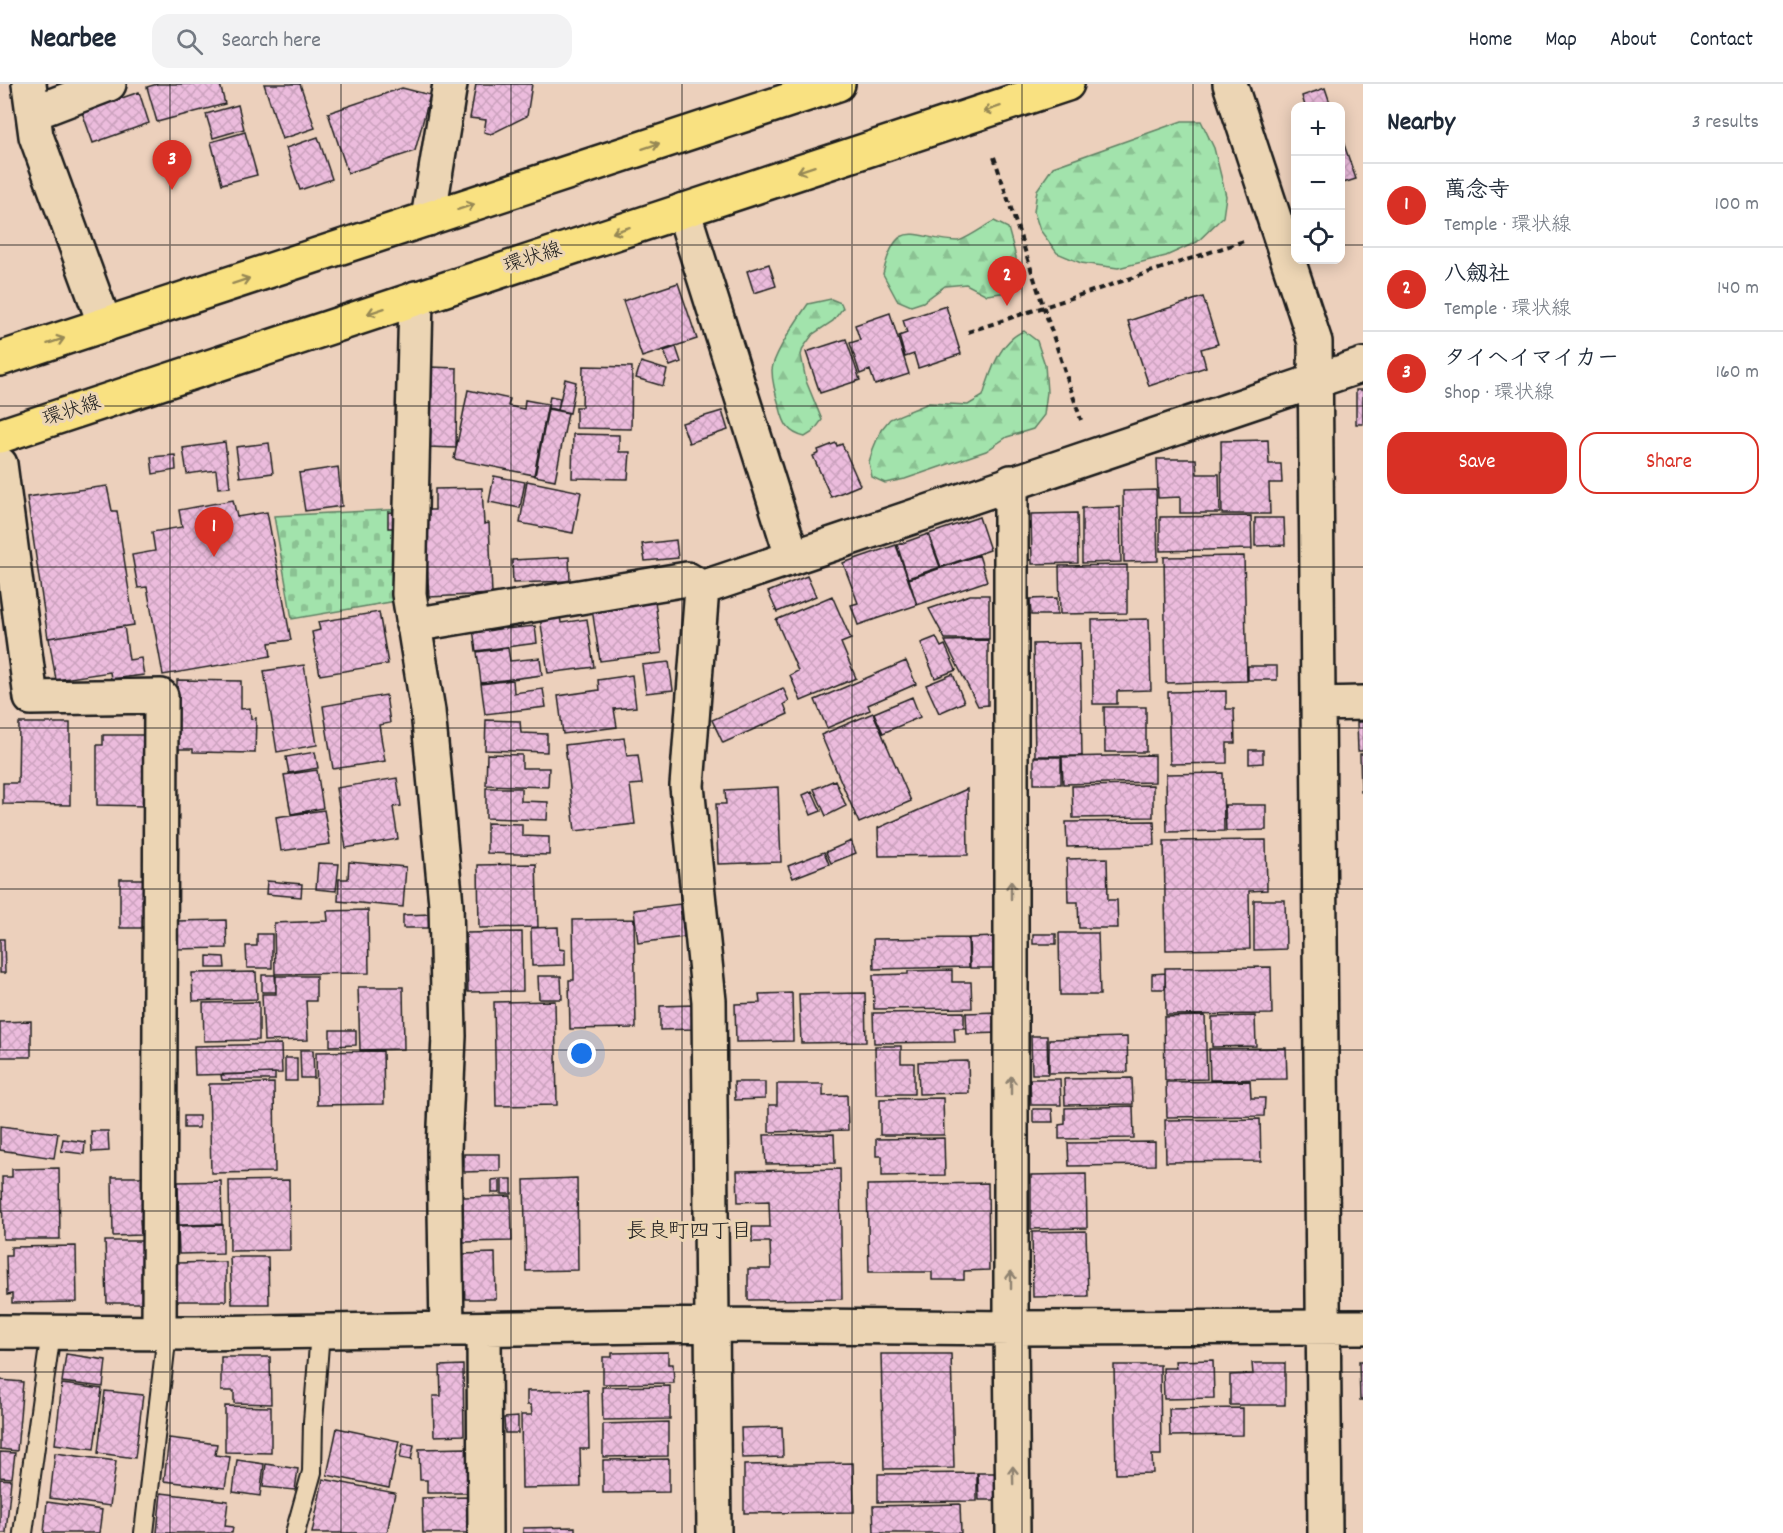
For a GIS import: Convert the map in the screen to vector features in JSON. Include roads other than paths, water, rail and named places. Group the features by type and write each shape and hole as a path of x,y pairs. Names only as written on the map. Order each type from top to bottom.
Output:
{"main road":[{"path":"0,359 838,84"},
{"name":"環状線","path":"0,436 1067,84"}],"street":[{"path":"105,325 36,136 31,99 109,84"},
{"path":"428,219 450,84"},
{"path":"1230,84 1316,342 1325,1533"},
{"path":"683,210 792,556"},
{"path":"416,298 409,594 428,711 446,904 449,1036 444,1149 447,1329"},
{"path":"702,588 1363,364"},
{"path":"0,464 31,698 161,696 163,1333"},
{"path":"1011,482 1013,1533"},
{"path":"413,625 687,579 702,588"},
{"path":"702,588 687,786 709,1001 714,1325 714,1533"},
{"path":"1318,704 1363,703"},
{"path":"0,1332 320,1332 714,1325 1011,1328 1363,1327"},
{"path":"484,1329 485,1533"}],"lane":[{"path":"23,1533 51,1332"},
{"path":"295,1533 312,1472 313,1422 320,1332"},
{"path":"144,1533 163,1333"}],"place":[{"name":"タイヘイマイカー","path":"172,190"},
{"name":"八劔社","path":"1007,306"},
{"name":"萬念寺","path":"214,557"}],"district":[{"name":"長良町四丁目","path":"689,1233"}]}
